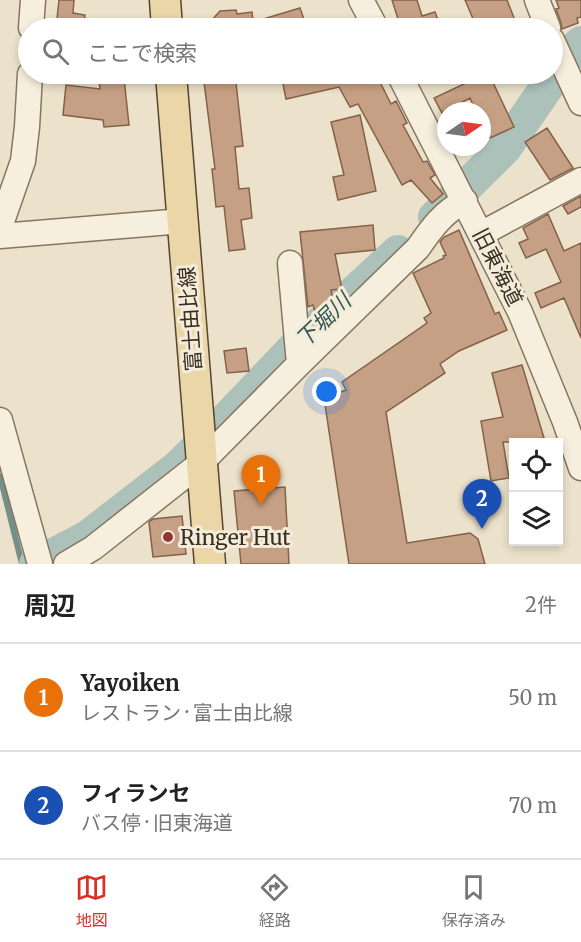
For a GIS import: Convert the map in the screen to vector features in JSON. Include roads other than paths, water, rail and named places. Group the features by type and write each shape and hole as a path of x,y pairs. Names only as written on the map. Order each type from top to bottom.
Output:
{"main road":[{"path":"165,0 166,18"},
{"name":"富士由比線","path":"172,84 210,564"}],"street":[{"path":"32,18 33,0"},
{"path":"361,0 371,18"},
{"path":"537,0 544,18"},
{"path":"563,64 576,92"},
{"path":"0,227 23,161 29,84"},
{"name":"旧東海道","path":"404,84 520,312 565,422 581,468"},
{"path":"481,234 581,180"},
{"path":"66,564 93,548 201,463 418,248 430,230 461,195"},
{"path":"0,236 183,221"},
{"path":"290,263 299,364"},
{"path":"0,420 38,556"}],"waterway":[{"name":"下堀川","path":"563,63 581,43"},
{"name":"下堀川","path":"435,217 504,149 549,84"},
{"name":"下堀川","path":"36,564 88,537 177,468 297,345 398,252"},
{"path":"0,476 22,564"}],"place":[{"name":"Yayoiken","path":"261,505"},
{"name":"フィランセ","path":"482,529"},
{"name":"Ringer Hut","path":"168,537"}]}
